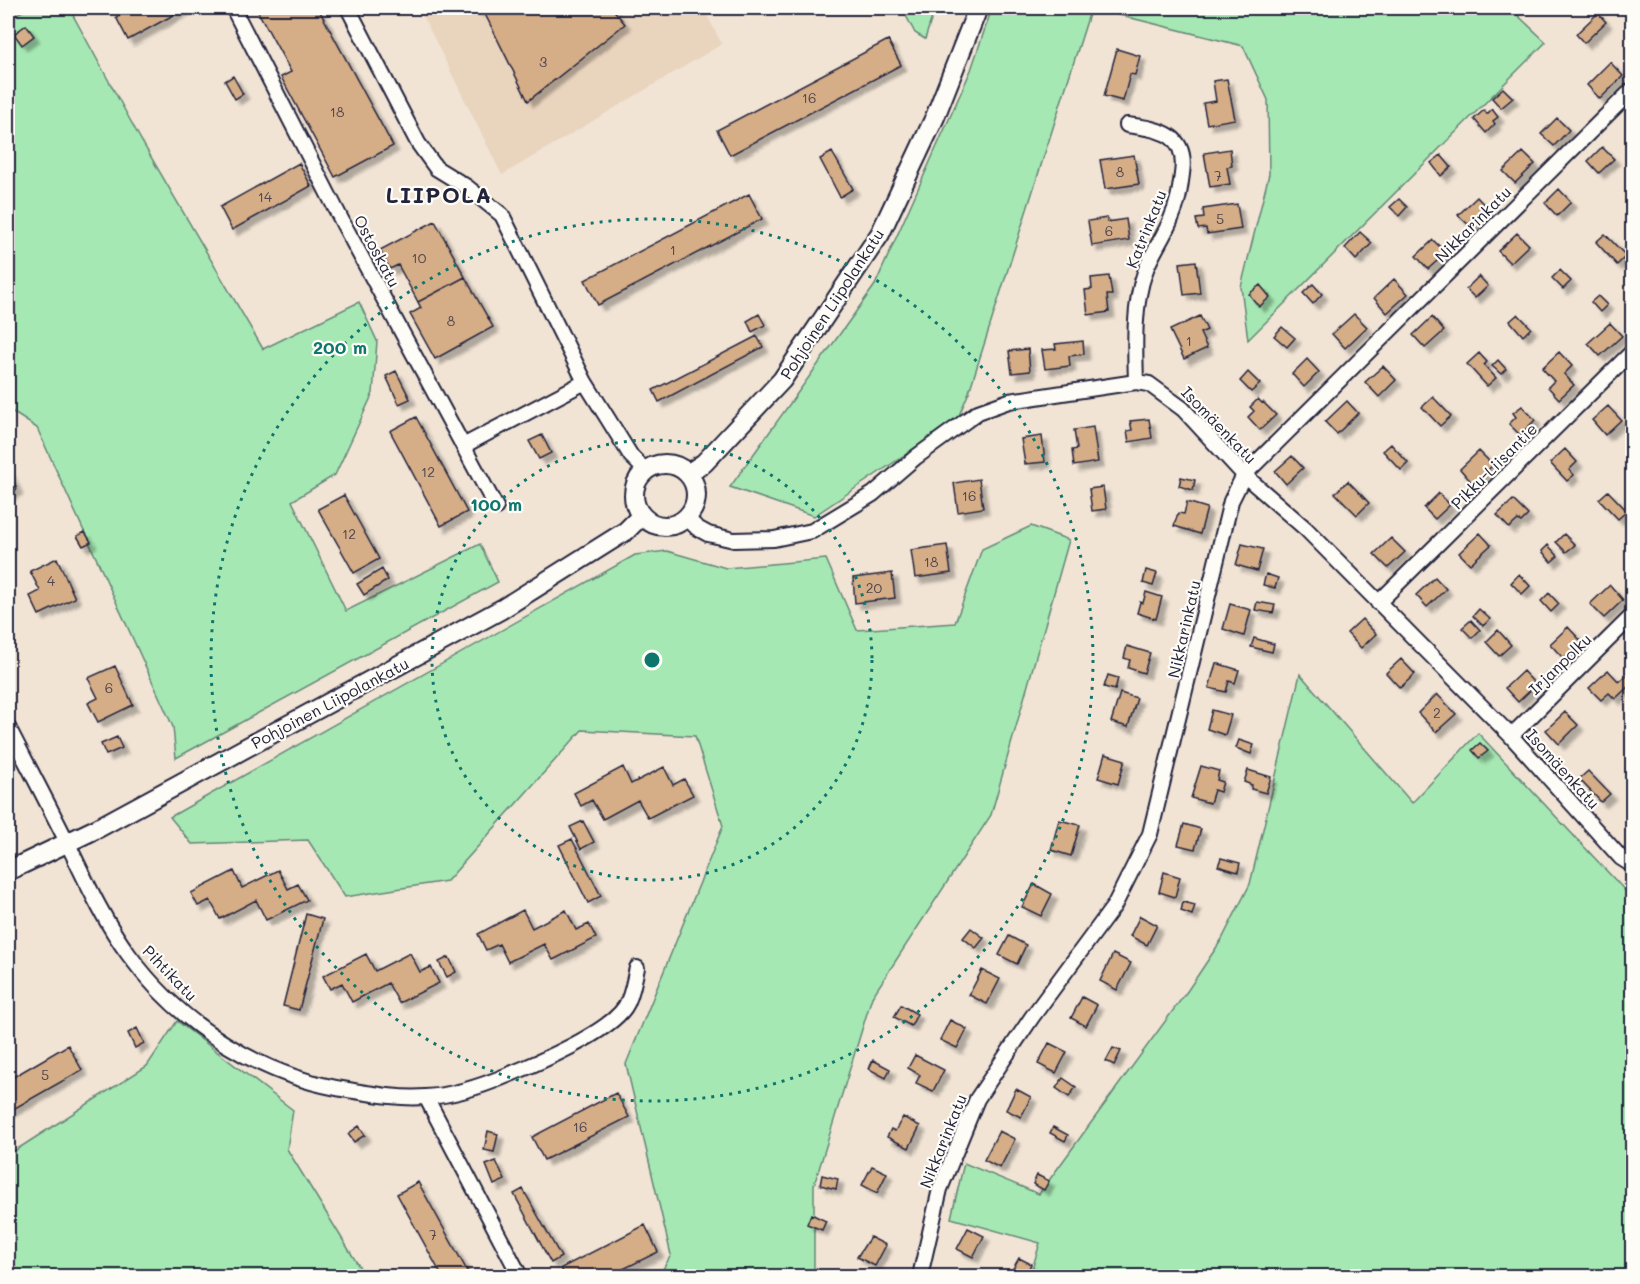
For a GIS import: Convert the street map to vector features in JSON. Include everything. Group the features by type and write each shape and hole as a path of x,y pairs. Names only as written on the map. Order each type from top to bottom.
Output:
{"street":[{"name":"Ostoskatu","path":"233,8 344,225 496,507"},
{"path":"348,8 418,142 436,168 467,187 502,215 585,382 631,456 645,470"},
{"name":"Pohjoinen Liipolankatu","path":"689,473 704,463 782,380 880,234 935,117 978,8"},
{"name":"Nikkarinkatu","path":"920,1276 940,1189 977,1098 1032,1017 1114,906 1150,834 1231,501 1244,475 1632,90"},
{"name":"Katrinkatu","path":"1127,125 1147,128 1171,137 1180,146 1183,164 1179,195 1172,218 1144,273 1137,311 1136,382"},
{"name":"Pikku-Liisantie","path":"1378,603 1632,352"},
{"path":"463,446 585,382"},
{"path":"687,518 697,528 708,534 734,540 774,539 812,531 873,494 916,457 978,412 1010,401 1136,382"},
{"name":"Isomäenkatu","path":"1136,382 1149,384 1183,409 1244,475 1306,529 1511,736 1627,862"},
{"path":"666,462 680,466 689,473 696,487 695,506 687,518 674,525 666,526 655,525 641,516 634,504 633,493 638,478 645,470 655,464 666,462"},
{"name":"Pohjoinen Liipolankatu","path":"8,871 68,843 502,609 626,531 641,516"},
{"name":"Irjanpolku","path":"1511,736 1632,616"},
{"name":"Pihtikatu","path":"8,727 107,922 129,956 182,1011 212,1036 240,1053 302,1080 388,1096 426,1097 482,1086 543,1061 605,1026 625,1006 637,968"},
{"path":"426,1097 520,1276"}],"shaded area":[{"path":"419,8 703,8 722,44 502,175"}],"green space":[{"path":"28,8 69,8 141,140 263,349 359,302 377,341 373,393 335,475 292,501 346,611 480,544 498,582 176,758 173,727 37,428 8,409 8,19"},
{"path":"902,8 935,8 925,39 915,33"},
{"path":"992,8 1091,8 969,392 957,420 814,516 730,487 875,285 971,70"},
{"path":"1091,8 1283,8 1293,11 1293,8 1510,8 1546,42 1248,340 1241,287 1269,174 1268,100 1243,46"},
{"path":"1031,526 1069,540 991,815 872,997 814,1185 814,1276 659,1276 671,1255 626,1064 723,826 695,736 582,730 447,881 345,897 308,840 192,844 170,817 635,555 667,551 726,568 826,559 857,630 955,623 982,549"},
{"path":"1300,674 1412,803 1478,733 1632,898 1632,1276 1030,1276 1040,1243 951,1218 964,1163 1039,1194 1188,990 1222,939 1250,884"},
{"path":"177,1021 293,1110 287,1149 365,1276 8,1276 8,1155 147,1066"}],"building":[{"path":"133,8 186,8 128,40 116,17"},
{"path":"256,8 318,8 393,146 335,177 281,77 291,72"},
{"path":"472,8 612,8 625,24 528,101 484,12"},
{"path":"1598,13 1606,22 1584,43 1576,34"},
{"path":"26,25 34,36 22,45 14,34"},
{"path":"888,40 901,65 730,155 717,130"},
{"path":"1117,49 1140,56 1135,75 1130,74 1123,101 1104,96"},
{"path":"1610,62 1623,76 1600,99 1587,85"},
{"path":"233,76 243,94 235,99 225,81"},
{"path":"1227,79 1235,119 1207,124 1203,103 1216,101 1213,81"},
{"path":"1503,88 1513,98 1501,108 1492,98"},
{"path":"1492,109 1498,117 1486,133 1474,119 1484,110 1487,114"},
{"path":"1557,118 1569,130 1554,146 1541,134"},
{"path":"1602,147 1614,159 1599,173 1588,161"},
{"path":"1230,149 1232,166 1227,167 1230,184 1210,187 1204,153"},
{"path":"832,152 853,189 840,197 820,159"},
{"path":"1523,152 1535,164 1515,183 1503,171"},
{"path":"1134,155 1139,184 1105,189 1100,160"},
{"path":"1441,155 1451,167 1441,176 1431,163"},
{"path":"299,163 311,186 232,230 220,207"},
{"path":"1559,189 1571,202 1557,216 1545,203"},
{"path":"749,194 762,219 598,305 585,280"},
{"path":"1477,197 1490,211 1472,228 1458,215"},
{"path":"1399,199 1407,207 1399,216 1390,207"},
{"path":"1237,204 1241,229 1207,234 1206,228 1198,229 1196,219 1204,218 1203,209"},
{"path":"1107,218 1107,222 1126,219 1129,240 1092,246 1088,221"},
{"path":"435,221 465,277 418,302 398,265 390,269 380,250"},
{"path":"1360,232 1372,243 1356,260 1345,248"},
{"path":"1517,233 1529,245 1510,263 1498,251"},
{"path":"1605,234 1626,256 1617,265 1596,242"},
{"path":"1433,240 1446,253 1428,269 1416,256"},
{"path":"1196,261 1200,293 1184,295 1180,263"},
{"path":"1560,270 1571,281 1563,289 1552,278"},
{"path":"1109,276 1112,295 1107,295 1109,312 1088,315 1085,290 1092,289 1091,278"},
{"path":"1479,276 1488,286 1475,298 1466,289"},
{"path":"465,277 493,327 435,359 410,314 421,308 418,302"},
{"path":"1394,279 1408,294 1387,313 1374,298"},
{"path":"1313,284 1322,294 1313,304 1303,293"},
{"path":"1260,285 1270,297 1259,307 1249,294"},
{"path":"1598,296 1607,305 1600,312 1591,302"},
{"path":"759,314 765,325 752,332 747,321"},
{"path":"1354,314 1367,327 1345,348 1332,334"},
{"path":"1518,314 1531,328 1523,336 1510,321"},
{"path":"1200,316 1207,330 1200,333 1207,348 1184,359 1170,330"},
{"path":"1432,317 1444,331 1425,348 1413,335"},
{"path":"1610,323 1622,336 1600,356 1588,343"},
{"path":"1282,327 1295,338 1287,347 1274,336"},
{"path":"757,336 763,347 659,402 653,390"},
{"path":"1083,341 1084,354 1069,356 1070,366 1045,369 1042,350 1056,349 1055,344"},
{"path":"1028,349 1030,371 1012,373 1009,351"},
{"path":"1559,352 1572,366 1564,374 1574,385 1559,399 1548,387 1554,381 1542,368"},
{"path":"1479,353 1487,362 1484,365 1496,378 1487,386 1467,364"},
{"path":"1307,359 1319,372 1304,387 1292,374"},
{"path":"1498,360 1506,369 1501,374 1492,366"},
{"path":"1383,366 1396,380 1379,397 1365,382"},
{"path":"396,371 410,399 399,404 386,376"},
{"path":"1248,372 1260,384 1251,392 1240,381"},
{"path":"1433,397 1451,416 1440,426 1422,407"},
{"path":"1258,399 1276,415 1260,430 1248,417 1254,411 1250,407"},
{"path":"1347,401 1358,413 1337,434 1325,422"},
{"path":"1522,406 1535,420 1520,435 1509,424 1516,417 1513,413"},
{"path":"1608,406 1621,420 1605,435 1592,420"},
{"path":"416,417 467,512 441,526 390,431"},
{"path":"1149,419 1152,438 1129,442 1127,431 1132,430 1130,421"},
{"path":"1093,427 1098,462 1074,466 1072,450 1077,449 1074,430"},
{"path":"542,435 551,453 539,459 529,441"},
{"path":"1042,436 1045,462 1025,464 1021,439"},
{"path":"1391,444 1408,463 1401,470 1383,451"},
{"path":"1565,449 1577,462 1569,470 1574,475 1567,481 1550,463"},
{"path":"1479,451 1493,465 1473,484 1460,469"},
{"path":"1292,456 1303,468 1286,484 1275,471"},
{"path":"8,469 17,489 8,494"},
{"path":"1181,477 1195,480 1193,490 1179,486"},
{"path":"979,479 983,508 958,512 954,483"},
{"path":"1348,481 1369,503 1357,515 1335,493"},
{"path":"1103,487 1106,509 1092,511 1089,489"},
{"path":"1608,491 1627,511 1618,519 1599,499"},
{"path":"1439,493 1450,505 1435,519 1424,508"},
{"path":"344,495 379,559 354,573 318,509"},
{"path":"1513,500 1528,515 1521,522 1518,520 1509,528 1497,515"},
{"path":"1187,502 1207,508 1200,534 1174,526 1178,513 1184,514"},
{"path":"85,532 91,542 83,546 77,536"},
{"path":"1480,533 1491,545 1470,564 1459,553"},
{"path":"1564,534 1575,545 1566,552 1556,542"},
{"path":"1391,538 1405,552 1388,568 1374,554"},
{"path":"1242,544 1263,549 1257,571 1236,565"},
{"path":"947,545 951,573 915,578 911,550"},
{"path":"1548,545 1558,556 1551,562 1542,551"},
{"path":"57,558 75,598 39,615 30,596 40,591 30,571"},
{"path":"382,569 388,580 364,595 357,584"},
{"path":"1146,570 1157,573 1153,586 1143,583"},
{"path":"892,573 895,598 855,603 853,578"},
{"path":"1266,574 1278,578 1275,588 1263,585"},
{"path":"1519,574 1530,586 1522,594 1511,583"},
{"path":"1435,577 1446,589 1427,607 1416,595"},
{"path":"1610,585 1623,600 1604,618 1590,604"},
{"path":"1146,592 1162,597 1156,619 1137,613"},
{"path":"1549,593 1559,604 1551,612 1541,601"},
{"path":"1257,602 1275,605 1273,613 1255,610"},
{"path":"1230,604 1251,610 1244,636 1223,629"},
{"path":"1479,609 1490,619 1483,626 1473,616"},
{"path":"1362,619 1376,634 1361,648 1347,633"},
{"path":"1471,620 1480,630 1472,638 1462,628"},
{"path":"1568,627 1582,642 1564,659 1550,644"},
{"path":"1498,630 1511,645 1499,656 1486,642"},
{"path":"1254,638 1274,644 1272,652 1251,647"},
{"path":"1127,646 1150,653 1144,673 1128,668 1130,660 1124,658"},
{"path":"1401,659 1415,674 1400,688 1386,673"},
{"path":"1216,663 1239,670 1235,683 1229,681 1226,692 1209,688"},
{"path":"115,666 133,705 98,722 88,703 98,698 88,678"},
{"path":"1608,670 1619,682 1627,675 1632,683 1615,699 1609,693 1601,700 1589,688"},
{"path":"1523,671 1536,685 1518,702 1505,688"},
{"path":"1108,675 1118,678 1115,690 1104,687"},
{"path":"1120,693 1137,698 1128,727 1111,722"},
{"path":"1437,694 1456,714 1436,732 1418,713"},
{"path":"1212,710 1231,715 1225,735 1207,729"},
{"path":"1565,712 1578,725 1559,744 1546,730"},
{"path":"117,737 122,748 106,755 101,744"},
{"path":"1239,740 1254,745 1251,754 1236,748"},
{"path":"1480,743 1488,751 1479,758 1472,750"},
{"path":"1105,754 1125,760 1118,784 1098,778"},
{"path":"1201,766 1219,771 1217,780 1223,782 1220,792 1214,790 1210,803 1191,798"},
{"path":"623,767 631,784 664,767 673,785 684,779 693,795 648,818 638,800 603,819 592,800 581,806 574,793"},
{"path":"1248,770 1271,777 1266,793 1251,789 1252,785 1244,782"},
{"path":"1588,771 1610,794 1601,802 1579,779"},
{"path":"1059,820 1080,825 1071,856 1051,850"},
{"path":"583,821 594,842 581,849 570,827"},
{"path":"1184,824 1201,829 1195,849 1178,845"},
{"path":"572,839 601,896 588,903 559,845"},
{"path":"1221,858 1240,863 1238,872 1218,866"},
{"path":"278,870 288,889 298,884 307,900 266,920 256,900 220,919 210,900 198,906 191,893 234,871 242,888"},
{"path":"1164,872 1180,877 1175,897 1159,892"},
{"path":"1034,884 1052,894 1041,916 1022,907"},
{"path":"1183,902 1195,905 1192,915 1181,911"},
{"path":"523,910 532,928 566,910 576,930 589,924 596,938 553,960 544,944 508,962 499,944 486,950 478,934"},
{"path":"306,914 323,919 299,1010 283,1006"},
{"path":"1140,916 1157,925 1147,945 1130,936"},
{"path":"971,928 984,938 976,948 963,938"},
{"path":"1009,936 1026,945 1017,964 999,955"},
{"path":"410,953 420,972 431,967 439,983 399,1003 388,983 352,1002 342,983 330,989 323,976 366,954 375,971"},
{"path":"1113,954 1131,963 1117,990 1100,981"},
{"path":"449,957 456,972 447,977 439,962"},
{"path":"982,970 1000,979 987,1004 969,995"},
{"path":"1082,997 1097,1005 1086,1026 1071,1018"},
{"path":"901,1005 917,1014 911,1026 894,1017"},
{"path":"950,1020 967,1029 957,1048 940,1040"},
{"path":"137,1028 144,1043 135,1048 128,1033"},
{"path":"1049,1043 1067,1052 1056,1073 1038,1064"},
{"path":"68,1045 82,1070 8,1112 8,1080"},
{"path":"1113,1048 1121,1051 1114,1065 1106,1061"},
{"path":"915,1055 944,1070 933,1091 916,1083 920,1075 908,1068"},
{"path":"873,1060 890,1069 886,1078 869,1069"},
{"path":"1063,1078 1076,1087 1069,1097 1056,1088"},
{"path":"1016,1089 1031,1097 1021,1117 1006,1110"},
{"path":"616,1093 629,1117 544,1160 532,1137"},
{"path":"903,1117 920,1126 909,1148 887,1137 891,1129 895,1131"},
{"path":"359,1126 365,1135 354,1142 348,1134"},
{"path":"1053,1127 1068,1135 1065,1141 1050,1133"},
{"path":"488,1131 498,1134 494,1152 484,1150"},
{"path":"999,1131 1015,1139 1000,1168 984,1160"},
{"path":"496,1161 505,1180 494,1185 486,1165"},
{"path":"872,1166 887,1173 877,1193 862,1185"},
{"path":"822,1175 838,1179 836,1189 820,1185"},
{"path":"1037,1175 1049,1181 1044,1190 1033,1184"},
{"path":"418,1182 470,1276 442,1276 397,1194"},
{"path":"523,1189 561,1257 551,1263 514,1194"},
{"path":"811,1214 826,1221 822,1230 807,1224"},
{"path":"645,1225 658,1252 609,1276 565,1276 561,1268"},
{"path":"968,1228 984,1236 973,1257 957,1249"},
{"path":"870,1237 886,1245 875,1266 857,1257"},
{"path":"1019,1258 1031,1264 1025,1276 1011,1272"}],"district":[{"name":"LIIPOLA","path":"439,195"}]}
